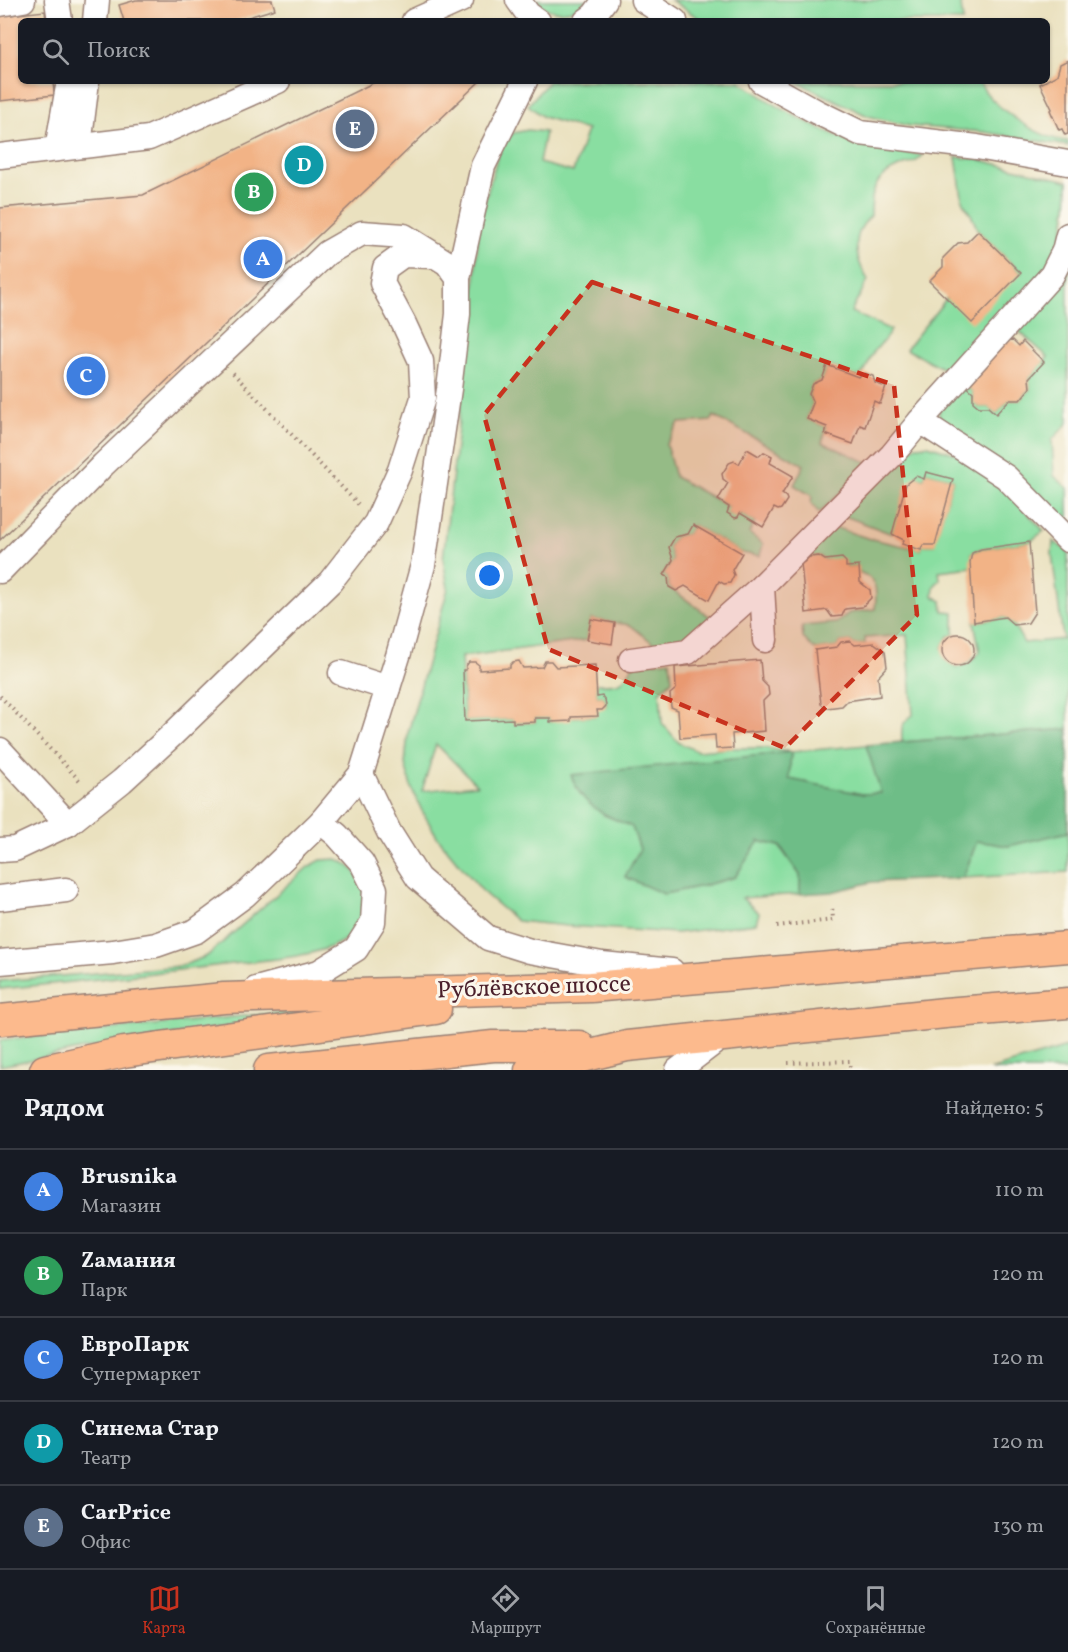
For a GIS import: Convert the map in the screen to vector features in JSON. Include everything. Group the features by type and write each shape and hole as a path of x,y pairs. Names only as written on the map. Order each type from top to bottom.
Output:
{"main road":[{"name":"Рублёвское шоссе","path":"0,1020 224,998 591,987 1068,947"},
{"path":"45,1070 124,1052 591,987"},
{"path":"268,1070 493,1046 627,1046 945,1013 1068,1003"},
{"path":"537,1069 627,1046"}],"street":[{"path":"0,4 23,0"},
{"path":"57,0 60,18"},
{"path":"95,18 97,0"},
{"path":"421,18 461,0"},
{"path":"590,18 605,0"},
{"path":"643,0 670,18"},
{"path":"520,6 534,18"},
{"path":"68,148 69,84"},
{"path":"68,148 86,84"},
{"path":"0,156 149,138 271,84"},
{"path":"0,962 113,952 156,945 196,931 245,895 321,822 361,774 423,565 449,389 458,314 458,278 483,166 524,84"},
{"path":"766,84 860,133 977,147 1068,163"},
{"path":"0,571 103,465 327,253 362,233 404,236 447,263 458,278"},
{"path":"631,660 688,652 762,586 892,455 962,373 1052,275 1064,251 1068,235"},
{"path":"0,850 15,849 69,824 98,800 171,736 330,582 376,523 400,470 423,398 421,361 382,283 385,268 403,255 433,256"},
{"path":"920,421 1006,477 1068,540"},
{"path":"762,586 765,640"},
{"path":"341,673 388,688"},
{"path":"0,750 69,824"},
{"path":"361,774 388,832 418,878 488,938 540,953 602,964 719,977"},
{"path":"224,998 320,972 356,949 373,922 375,889 362,863 337,835 321,822"},
{"path":"0,898 66,891"},
{"path":"678,1070 724,1035"}],"path":[{"path":"218,357 376,523"},
{"path":"0,696 98,800"},
{"path":"777,926 833,920 832,905"},
{"path":"788,1063 850,1061 850,1070"}],"highlighted area":[{"path":"592,282 894,385 917,615 785,748 548,649 484,415"}],"green space":[{"path":"535,0 587,0 575,9 561,12 547,9"},
{"path":"671,0 962,0 963,18 698,18"},
{"path":"546,84 744,84 782,109 827,132 874,147 923,155 914,162 890,171 879,181 873,193 871,216 864,223 857,239 860,264 868,280 851,312 891,330 873,353 861,375 858,377 827,365 822,380 813,384 809,394 813,403 807,419 827,427 822,442 871,464 819,513 811,503 812,496 794,485 804,465 714,416 711,421 679,423 666,444 675,477 729,507 728,514 738,517 740,513 755,522 749,533 763,544 760,556 742,553 693,525 688,534 675,537 669,547 673,560 664,574 668,577 669,587 713,619 694,641 658,647 630,625 591,619 587,640 461,657 465,721 513,719 514,723 535,722 535,718 550,718 550,722 571,717 597,716 597,710 606,706 602,696 597,697 596,684 610,684 623,680 633,665 670,660 672,680 660,691 662,723 679,743 697,751 764,748 791,752 866,745 882,793 862,794 789,779 791,753 604,815 632,826 640,849 625,877 664,894 735,877 758,841 779,846 800,875 800,894 742,898 759,913 756,923 677,933 517,921 485,894 438,838 411,787 405,764 408,733 448,588 443,559 475,281 479,223 500,147 513,133 528,130 545,132 539,163 573,172 587,130 543,117 528,105","holes":["436,744 477,785 422,791"]},
{"path":"801,84 981,84 994,101 1017,120 1044,135 1068,141 1068,146 984,132 910,126 868,116"},
{"path":"956,157 976,159 1068,181 1068,192 1063,232 1053,261 963,365 955,359 946,370 906,349 947,298 1021,273 978,231 970,212 963,203"},
{"path":"1068,251 1068,423 1052,440 1054,476 1068,488 1068,531 944,425 939,419 939,409 961,382 973,392 973,401 979,407 988,407 996,414 1009,400 1020,400 1030,389 1029,378 1048,357 1012,325"},
{"path":"928,445 960,455 1000,483 1044,531 1029,542 980,549 972,553 971,567 939,571 940,580 934,586 933,596 942,601 943,611 954,612 954,635 948,636 942,647 945,660 956,667 968,664 980,652 974,622 1005,617 1014,625 1024,643 1063,639 1052,554 1053,541 1068,552 1068,729 902,742 903,726 913,715 907,635 865,638 865,644 855,645 850,641 841,642 837,647 815,650 803,638 802,626 836,623 849,613 875,609 875,586 870,578 859,572 858,566 846,567 846,562 825,560 819,556 809,557 804,562 798,563 831,526 867,538 921,550 923,545 934,545 953,479 926,472 924,479 916,476 892,534 842,515 900,457 916,446"},
{"path":"1068,729 1068,832 1008,846 977,841 963,878 872,882 832,892 800,894 800,875 780,846 759,841 735,877 702,886 664,894 625,877 640,849 632,827 603,813 587,802 575,786 571,775 791,752 789,779 862,794 881,793 866,745"},
{"path":"1068,832 1068,872 963,878 977,841 1008,846"},
{"path":"336,859 351,867 357,875 364,891 366,905 359,926 354,932 331,947 304,955 273,959 0,989 0,981 181,966 207,956 308,867 321,860"},
{"path":"386,1002 78,1050 0,1066 0,1040"},
{"path":"1067,1047 1068,1070 990,1070"}],"building":[{"path":"136,0 272,0 275,9 245,18 123,18 119,5"},
{"path":"45,11 46,18 18,18 18,84 53,84 54,95 0,101 0,16"},
{"path":"1068,60 1068,134 1065,135 1062,129 1059,130 1040,84 1050,84 1050,79 1057,75 1060,64"},
{"path":"371,84 477,84 0,540 0,208 143,195"},
{"path":"978,231 1021,273 972,323 929,281 943,267 943,258 958,243 967,242"},
{"path":"1013,340 1019,346 1023,341 1044,362 1029,378 1030,388 1020,400 1009,400 996,414 988,407 979,407 973,402 973,392 963,383 1002,341"},
{"path":"827,365 858,377 865,373 873,376 875,383 886,387 880,404 874,401 865,427 860,425 853,444 825,434 827,427 807,419 813,403 809,394 813,384 822,380"},
{"path":"747,449 759,456 764,452 772,456 770,463 793,476 782,494 787,500 781,509 774,508 763,527 740,513 735,518 727,513 729,507 718,500 728,483 723,479 722,474 729,463 734,461 739,464"},
{"path":"926,472 953,479 935,545 923,545 921,550 902,544 904,540 892,534 906,484 916,476 924,479"},
{"path":"693,525 742,553 732,570 734,575 730,583 724,584 719,581 709,600 685,586 676,591 669,587 668,577 664,575 673,560 669,547 675,537 688,534"},
{"path":"1029,542 1035,612 1028,623 1014,625 1005,617 974,622 970,562 972,553 981,549"},
{"path":"819,556 825,560 842,558 846,562 846,567 859,566 860,582 870,590 871,598 862,607 845,609 842,616 832,617 827,610 806,613 801,563 809,557"},
{"path":"591,619 615,623 612,644 587,640"},
{"path":"958,634 969,639 974,650 969,661 958,666 947,661 942,650 947,639"},
{"path":"850,641 855,645 874,643 885,651 887,667 878,677 880,696 847,701 842,706 827,708 821,704 815,650 837,647 841,642"},
{"path":"760,660 762,681 768,687 769,695 763,701 765,731 732,734 733,748 716,749 715,735 680,738 678,710 671,707 670,694 676,689 675,667"},
{"path":"519,661 523,668 542,667 545,661 551,661 556,667 595,665 597,697 602,696 606,706 602,710 597,710 598,716 571,717 571,721 550,722 550,718 535,718 535,722 513,723 513,719 465,721 463,670 466,670 469,662 479,665 479,670 510,668 513,662"}],"place":[{"name":"CarPrice","path":"355,129"},
{"name":"Синема Стар","path":"304,165"},
{"name":"Zамания","path":"254,192"},
{"name":"Brusnika","path":"263,259"},
{"name":"ЕвроПарк","path":"86,376"}]}
